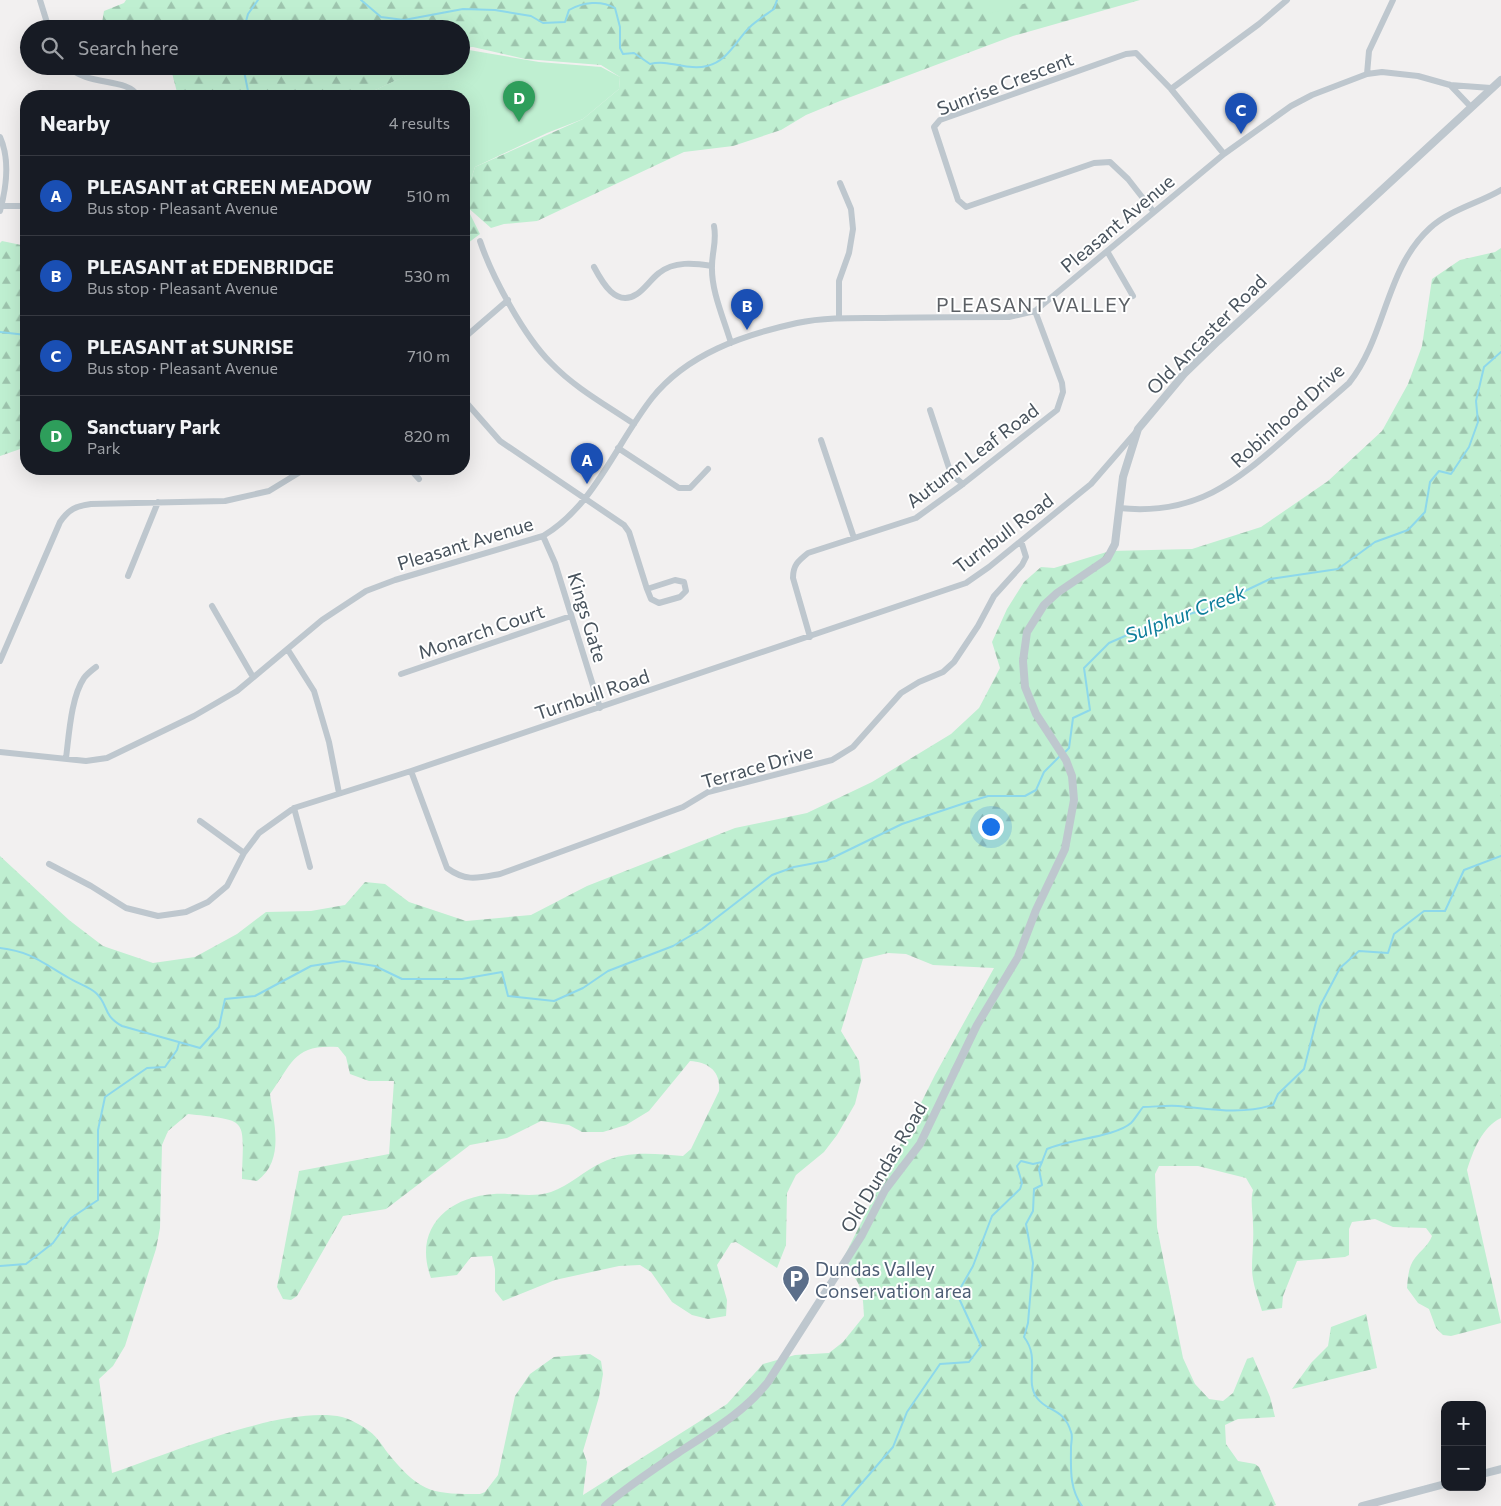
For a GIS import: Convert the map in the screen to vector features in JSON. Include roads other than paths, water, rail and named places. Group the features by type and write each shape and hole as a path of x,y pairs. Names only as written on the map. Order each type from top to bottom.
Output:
{"street":[{"path":"40,0 47,20"},
{"path":"1171,89 1288,0"},
{"path":"1368,74 1369,51 1393,0"},
{"name":"Sunrise Crescent","path":"1153,211 1128,179 1110,162 1094,163 966,207 958,200 934,127 940,120 1126,54 1136,53 1145,60 1171,89 1224,154"},
{"name":"Pleasant Avenue","path":"0,752 86,761 107,758 194,716 237,690 341,606 366,591 395,580 543,536 559,527 586,497 656,394 680,370 709,352 731,343 797,323 839,318 1008,316 1035,311 1153,211 1224,154 1291,106 1312,94 1368,74 1397,72 1450,84 1491,88"},
{"path":"80,75 84,78 121,85 134,90"},
{"name":"Old Ancaster Road","path":"1055,743 1036,714 1025,687 1023,661 1027,632 1044,605 1057,593 1107,559 1115,544 1123,477 1138,429 1184,374 1218,340 1470,106 1501,80"},
{"path":"1450,84 1470,106"},
{"path":"0,137 4,146 6,177 1,208 20,206"},
{"path":"839,318 839,281 849,253 853,229 850,209 840,183"},
{"name":"Robinhood Drive","path":"1119,508 1154,509 1205,497 1235,481 1257,464 1349,383 1358,372 1368,352 1405,259 1415,243 1431,226 1501,190"},
{"path":"714,226 716,241 712,266 715,288 731,343"},
{"path":"480,241 508,300 532,342 550,363 578,387 634,424"},
{"path":"1107,251 1134,296"},
{"path":"594,267 603,283 618,298 626,298 636,295 660,272 680,264 712,266"},
{"path":"470,333 508,300"},
{"name":"Autumn Leaf Road","path":"810,637 793,578 793,568 798,560 808,553 916,518 963,484 1056,410 1061,402 1062,383 1035,311"},
{"path":"470,407 500,440 617,519 629,532 647,590 651,599 659,603 680,597 686,591 684,582 675,580 647,590"},
{"path":"930,410 951,474 963,484"},
{"name":"Turnbull Road","path":"50,864 91,886 126,908 158,916 186,912 208,902 227,886 244,853 259,833 274,820 294,808 600,708 966,582 1021,541 1091,484 1138,429"},
{"path":"821,440 854,538"},
{"path":"618,448 679,488 690,488 708,469"},
{"path":"0,661 60,522 67,512 76,506 225,501 270,491 295,475"},
{"path":"415,475 419,479"},
{"path":"128,576 158,502"},
{"name":"Kings Gate","path":"543,536 555,563 600,708"},
{"name":"Terrace Drive","path":"412,771 447,868 459,877 476,878 500,874 683,807 708,792 832,760 853,747 902,693 919,682 943,672 954,662 978,626 994,596 1022,566 1026,557 1021,541"},
{"path":"212,606 253,677"},
{"name":"Monarch Court","path":"401,674 571,616"},
{"path":"288,650 316,698 329,742 339,793"},
{"path":"66,758 71,718 77,697 84,678 96,667"},
{"name":"Old Dundas Road","path":"605,1506 650,1472 735,1416 756,1398 862,1235 885,1190 920,1144 977,1025 1018,957 1036,910 1065,849 1071,821 1074,786 1066,760 1055,743"},
{"path":"294,808 310,867"},
{"path":"200,821 244,853"},
{"path":"1486,1473 1501,1469"},
{"path":"1362,1506 1441,1485"}],"waterway":[{"path":"246,20 248,14 258,0"},
{"path":"361,0 381,17 404,20 463,9 495,10 531,16 543,23 565,22 569,10 580,5 592,3 610,5 615,8 620,27 620,48 623,54 634,53 650,64 664,63 692,67 707,66 721,59 752,25 774,9 777,0"},
{"path":"245,75 248,90"},
{"path":"0,332 20,334"},
{"name":"Sulphur Creek","path":"1065,752 1069,748 1073,718 1090,710 1084,668 1109,643 1150,625 1207,609 1270,579 1338,569 1375,542 1408,530 1425,512 1430,482 1439,471 1451,474 1469,447 1478,422 1476,401 1484,367 1501,352"},
{"path":"0,948 29,955 90,989 100,997 111,1018 122,1026 200,1048 219,1027 225,999 255,996 311,966 343,961 375,966 402,979 462,979 502,972 508,996 554,1001 583,988 608,971 673,946 702,929 772,875 794,867 826,861 902,824 962,804 988,796 1025,796 1036,790 1044,772 1061,755"},
{"path":"842,1506 893,1447 907,1412 940,1364 969,1362 981,1346 957,1294 973,1266 992,1216 1020,1189 1022,1183 1017,1166 1021,1161 1033,1164 1042,1162 1047,1149 1124,1128 1131,1123 1143,1107 1174,1106 1237,1111 1273,1105 1278,1094 1304,1069 1320,1006 1340,968 1359,951 1388,953 1394,934 1424,911 1445,911 1464,870 1501,856"},
{"path":"0,1266 26,1264 53,1243 71,1218 98,1200 98,1130 105,1097 147,1068 165,1067 177,1050 179,1043"},
{"path":"1042,1162 1039,1169 1042,1185 1034,1189 1033,1211 1026,1224 1033,1263 1028,1323 1024,1337 1031,1353 1033,1391 1041,1402 1060,1414 1068,1424 1072,1434 1072,1478 1075,1492 1082,1506"}],"place":[{"name":"Sanctuary Park","path":"519,122"},
{"name":"PLEASANT at SUNRISE","path":"1241,134"},
{"name":"PLEASANT at EDENBRIDGE","path":"747,330"},
{"name":"PLEASANT at GREEN MEADOW","path":"587,484"},
{"name":"Dundas Valley Conservation area","path":"796,1303"}],"district":[{"name":"PLEASANT VALLEY","path":"1034,304"}]}
